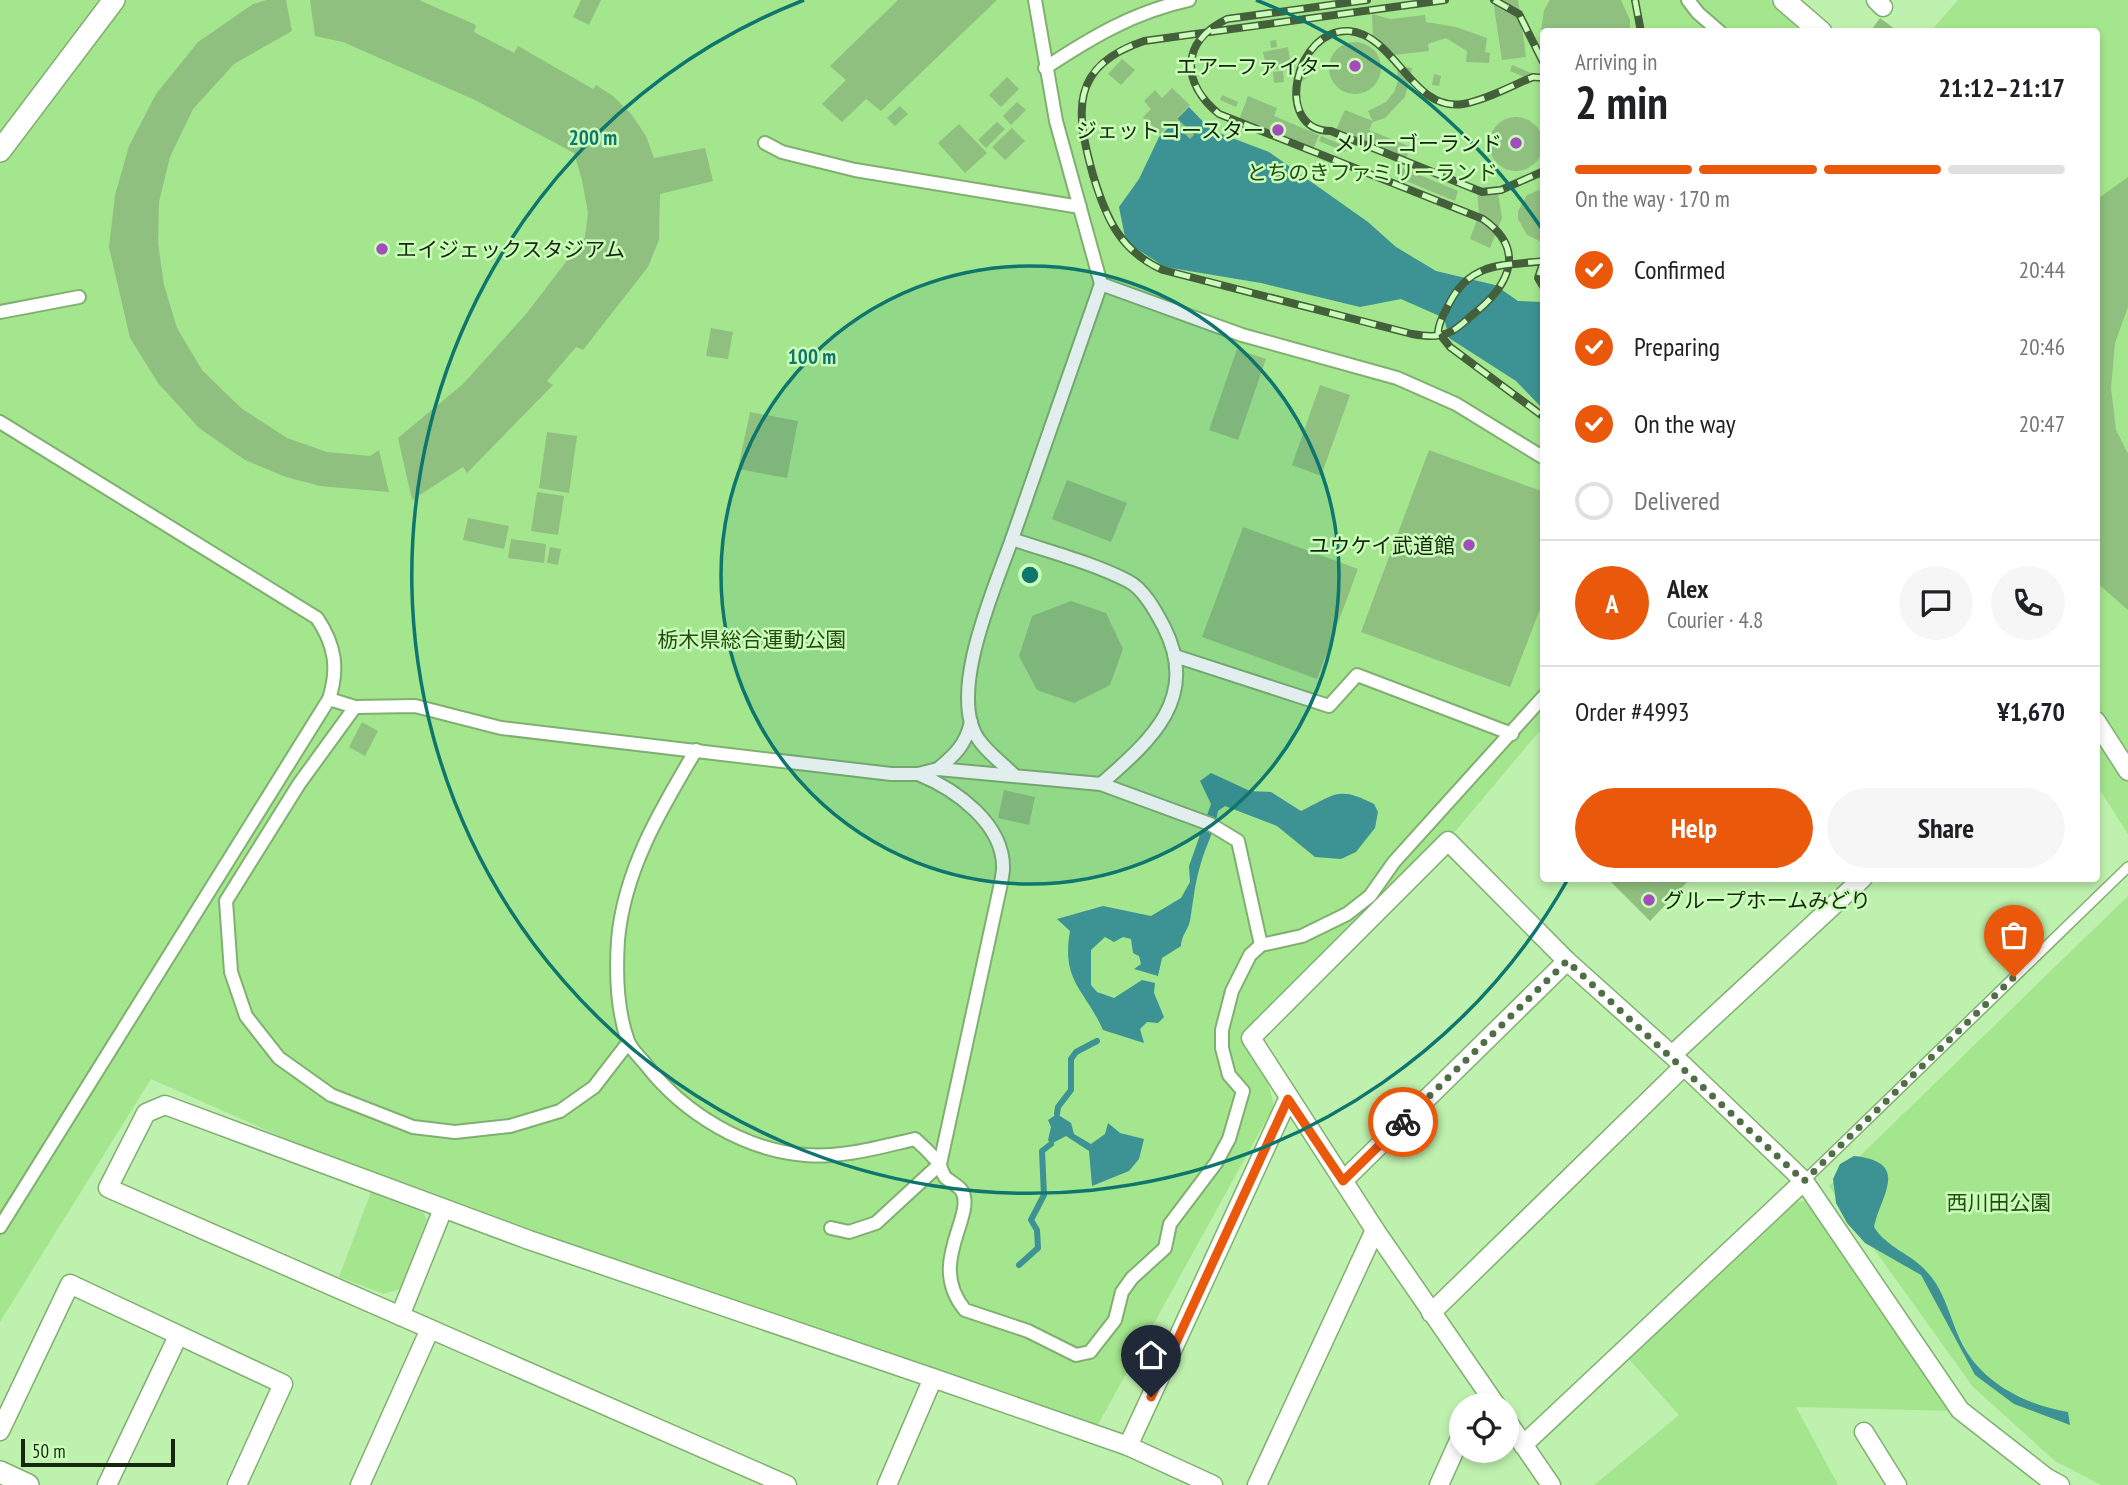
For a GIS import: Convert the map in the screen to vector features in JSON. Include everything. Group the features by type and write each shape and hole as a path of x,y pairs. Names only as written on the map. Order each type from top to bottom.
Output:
{"street":[{"path":"0,151 114,0"},
{"path":"938,769 959,751 968,736 971,721 972,653 1101,284 1056,121 1035,0"},
{"path":"1045,68 1108,27 1155,8 1189,0"},
{"path":"1688,0 1716,28"},
{"path":"1784,0 1816,28"},
{"path":"765,143 782,152 855,170 1080,207"},
{"path":"1101,284 1242,335 1397,378 1456,404 1540,456"},
{"path":"0,312 79,297"},
{"path":"0,422 317,618 330,637 336,678 328,699 0,1227"},
{"path":"1012,538 1131,582 1157,611 1173,643 1178,673 1159,729 1134,756 1101,784"},
{"path":"1175,656 1329,706 1357,675 1512,734"},
{"path":"328,699 355,708 415,706 501,728 891,774 918,774 938,769 1101,784 1210,824 1238,841 1261,945"},
{"path":"696,750 647,836 630,880 618,940 620,1001 628,1043 673,1097 714,1124 761,1146 806,1155 859,1152 915,1139 940,1164 944,1175 961,1190 964,1205 950,1254 949,1270 958,1302 965,1310 1017,1326 1076,1354 1090,1352 1115,1320 1126,1287 1165,1248 1170,1224 1216,1163 1229,1139 1243,1091 1229,1075 1222,1048 1222,1030 1239,973 1250,955 1261,945 1302,936 1347,914 1370,897 1394,862 1540,701"},
{"path":"355,708 299,784 226,901 231,972 246,1016 279,1058 331,1095 413,1127 456,1132 510,1126 560,1111 594,1087 628,1043"},
{"path":"971,721 978,739 1013,774"},
{"path":"2100,727 2128,771"},
{"path":"831,1228 849,1231 876,1223 940,1164 1003,868 995,842 982,816 967,802 918,774"},
{"path":"1487,1393 1375,1230 1251,1038 1448,841 1567,961 1678,1061 1804,1181 1961,1409 2050,1483"},
{"path":"1432,1313 1678,1061 1859,882"},
{"path":"1343,1181 1567,961"},
{"path":"1128,1447 1288,1099"},
{"path":"787,1485 755,1479 430,1329 108,1188 146,1112 164,1105 443,1209 1128,1447 1213,1485"},
{"path":"1523,1445 1804,1181"},
{"path":"400,1316 443,1209"},
{"path":"1257,1485 1375,1230"},
{"path":"0,1431 70,1284 283,1384 237,1485"},
{"path":"360,1485 430,1329"},
{"path":"107,1485 178,1336"},
{"path":"887,1485 933,1378"},
{"path":"1481,1393 1483,1388"},
{"path":"1864,1433 1896,1485"},
{"path":"1519,1439 1551,1485"},
{"path":"1439,1485 1449,1463"},
{"path":"0,1472 27,1485"}],"lane":[{"path":"1804,1181 2128,867"}],"green space":[{"name":"栃木県総合運動公園","path":"0,0 1770,0 1803,28 1540,28 1540,731 1442,847 1256,1033 1274,1106 1094,1432 703,1288 478,1224 151,1079 0,1322"},
{"path":"1958,0 2128,0 2128,834 2100,790 2100,28 1934,28"},
{"name":"西川田公園","path":"2128,896 2128,1485 2101,1485 2055,1461 1973,1387 1829,1186"},
{"path":"371,1192 423,1212 427,1220 400,1289 384,1294 339,1277"},
{"path":"1806,1201 1951,1411 1796,1407 1838,1485 1594,1485 1679,1415 1628,1358 1789,1203"}],"water":[{"path":"1189,107 1211,130 1269,152 1368,222 1396,247 1436,271 1495,285 1518,301 1540,302 1540,406 1516,381 1449,338 1444,318 1401,299 1360,307 1261,283 1165,267 1126,242 1119,207 1139,179 1159,137"},
{"path":"1211,773 1250,791 1271,792 1301,811 1336,794 1362,798 1374,804 1378,812 1375,828 1356,852 1341,859 1315,857 1277,826 1225,806 1218,811 1199,870 1189,924 1181,946 1162,958 1158,976 1134,969 1141,964 1139,956 1133,953 1131,939 1123,937 1114,942 1105,937 1091,950 1091,985 1097,992 1114,998 1142,980 1155,983 1154,993 1164,1017 1158,1023 1147,1022 1140,1029 1144,1043 1103,1030 1072,974 1068,948 1070,931 1057,919 1103,906 1151,916 1181,898 1190,882 1189,866 1211,804 1200,781"},
{"path":"1057,1114 1071,1123 1074,1134 1091,1144 1105,1134 1108,1123 1120,1133 1144,1139 1139,1159 1129,1171 1092,1186 1089,1151 1066,1136 1051,1144 1048,1140 1051,1127 1048,1120"},
{"path":"1854,1156 1882,1165 1887,1173 1886,1192 1874,1227 1934,1280 1960,1340 1974,1362 2010,1392 2038,1405 2068,1412 2070,1425 2014,1404 1975,1375 1921,1275 1865,1243 1847,1223 1836,1203 1833,1179 1840,1164"}],"building":[{"path":"267,0 286,0 292,31 234,64 193,109 170,157 159,202 158,243 164,285 177,328 202,370 241,408 287,438 327,452 370,456 379,450 389,492 320,486 286,477 245,460 199,428 158,383 130,338 109,247 115,195 129,146 156,94 198,42 253,4"},
{"path":"310,0 419,0 476,25 474,32 514,53 518,46 593,89 596,85 613,96 632,115 646,136 654,158 705,148 713,181 660,194 659,240 648,267 583,350 576,347 547,381 553,385 467,473 463,467 412,500 398,438 463,384 526,314 585,237 588,213 582,180 574,153 475,100 343,42 315,36"},
{"path":"581,0 601,0 589,25 573,17"},
{"path":"898,0 997,0 881,111 866,99 842,122 822,104 846,80 830,66"},
{"path":"1493,0 1518,0 1526,57 1502,60"},
{"path":"1550,0 1621,0 1630,20 1630,28 1542,28 1544,10"},
{"path":"1372,14 1391,19 1425,15 1426,22 1456,27 1487,38 1485,52 1490,53 1489,63 1466,62 1467,51 1446,38 1428,44 1429,51 1385,56 1373,40"},
{"path":"1880,18 1894,28 1873,28"},
{"path":"1276,40 1277,47 1271,48 1270,41"},
{"name":"エアーファイター","path":"1355,42 1365,44 1373,50 1379,58 1379,78 1373,86 1365,92 1355,94 1345,92 1337,86 1331,78 1329,68 1331,58 1337,50 1345,44"},
{"path":"1288,47 1291,66 1267,71 1263,52"},
{"path":"1122,59 1135,70 1121,85 1108,74"},
{"path":"1512,65 1534,74 1532,80 1510,71"},
{"path":"1397,66 1412,68 1405,97 1385,118 1373,122 1368,111 1386,102 1394,92 1398,81"},
{"path":"1311,67 1315,71 1300,83 1296,78"},
{"path":"1283,71 1284,82 1274,83 1273,72"},
{"path":"1434,74 1441,76 1439,86 1432,85"},
{"path":"1007,77 1019,89 1001,107 989,95"},
{"path":"1172,88 1190,105 1177,118 1194,135 1190,139 1172,121 1160,134 1143,117 1151,109 1144,101 1155,90 1162,98"},
{"path":"1222,95 1238,102 1236,107 1220,100"},
{"name":"ジェットコースター","path":"1248,96 1277,108 1274,116 1319,135 1311,155 1237,125"},
{"path":"1017,102 1026,110 1011,125 1003,116"},
{"path":"900,106 908,114 895,126 887,118"},
{"path":"1345,110 1373,121 1369,130 1411,147 1405,160 1335,132"},
{"name":"メリーゴーランド","path":"1521,117 1531,121 1539,129 1540,156 1531,167 1511,171 1501,167 1493,159 1489,139 1493,129 1501,121"},
{"path":"997,122 1005,129 986,148 978,140"},
{"path":"959,124 987,153 965,173 938,143"},
{"path":"1012,128 1025,141 1005,160 992,147"},
{"path":"1321,136 1347,147 1345,152 1319,141"},
{"path":"1403,168 1458,191 1455,201 1399,178"},
{"path":"2128,177 2128,307 2115,343 2111,388 2116,430 2128,454 2128,610 2100,586 2100,197"},
{"path":"1497,186 1502,218 1490,248 1470,239 1479,214 1477,188"},
{"path":"1540,190 1540,241 1527,235 1518,219 1518,211 1527,195"},
{"path":"711,328 733,332 728,359 706,356"},
{"path":"1237,349 1266,359 1238,440 1209,430"},
{"path":"1320,385 1350,395 1321,476 1292,465"},
{"path":"750,412 798,421 787,478 738,469"},
{"path":"547,432 577,436 569,493 539,488"},
{"name":"ユウケイ武道館","path":"1429,450 1540,491 1540,609 1510,687 1361,632"},
{"path":"1067,480 1127,503 1111,542 1052,519"},
{"path":"537,492 564,496 558,535 531,531"},
{"path":"468,518 509,526 504,549 463,540"},
{"path":"1243,527 1358,569 1317,679 1202,637"},
{"path":"511,539 546,544 544,563 508,558"},
{"path":"550,547 561,549 558,565 547,563"},
{"path":"1071,601 1106,613 1123,649 1110,685 1074,703 1037,690 1019,656 1032,616"},
{"path":"362,722 378,731 365,756 349,747"},
{"path":"1004,790 1035,797 1029,825 998,818"},
{"name":"グループホームみどり","path":"1611,882 1687,882 1650,921"}],"waterway":[{"path":"1057,1114 1058,1107 1071,1090 1071,1059 1076,1052 1097,1041"},
{"path":"1019,1265 1038,1248 1037,1230 1031,1220 1044,1195 1042,1151 1051,1144"}],"railway":[{"path":"1367,0 1227,19 1212,28 1201,39 1194,51 1192,76 1207,102 1219,114 1483,219 1505,242 1509,254 1504,278 1488,301 1450,332 1436,336 1417,335 1163,270 1148,262 1125,243 1103,205 1083,131 1084,93 1102,63 1120,51 1144,41 1445,0"},
{"path":"1494,0 1519,14 1540,56"},
{"path":"1635,0 1640,28"},
{"path":"1540,78 1533,77 1472,102 1445,103 1430,97 1379,45 1365,36 1349,31 1330,34 1315,45 1304,61 1298,80 1297,99 1301,115 1313,127 1331,131 1482,192 1501,190 1540,173"},
{"path":"1540,261 1502,265 1479,272 1468,279 1450,302 1438,332 1450,347 1540,414"},
{"path":"1540,272 1540,281"}],"way so far":[{"path":"1403,1122 1567,961 1684,1066 1804,1181 2014,977"}],"place":[{"name":"エアーファイター","path":"1355,66"},
{"name":"ジェットコースター","path":"1278,130"},
{"name":"メリーゴーランド","path":"1516,143"},
{"name":"エイジェックスタジアム","path":"382,249"},
{"name":"ユウケイ武道館","path":"1469,545"},
{"name":"グループホームみどり","path":"1649,900"}],"route":[{"path":"1151,1397 1288,1099 1343,1181 1403,1122"}],"park label":[{"name":"とちのきファミリーランド","path":"1372,172"}]}
